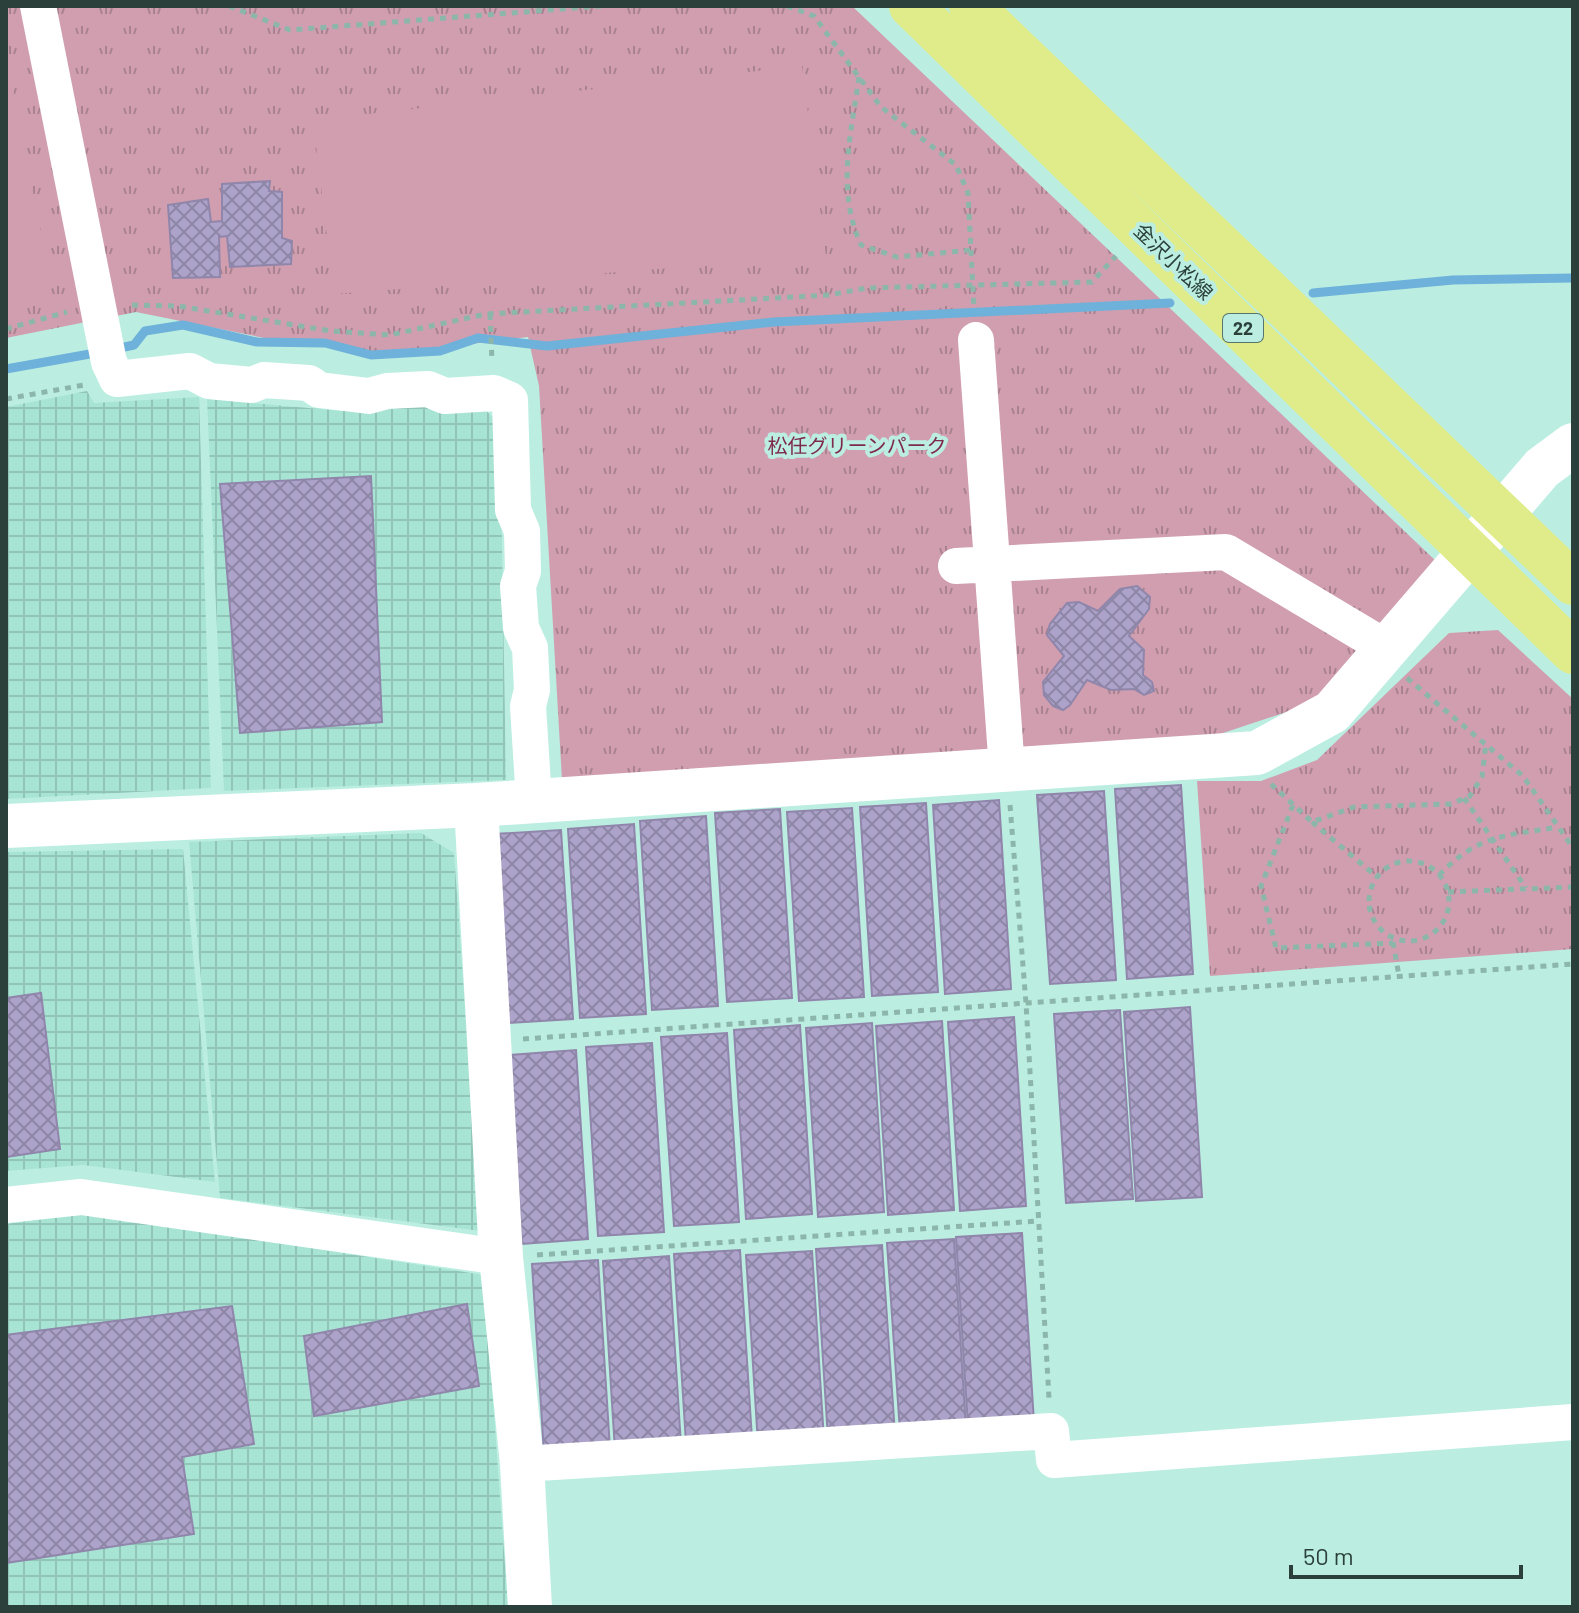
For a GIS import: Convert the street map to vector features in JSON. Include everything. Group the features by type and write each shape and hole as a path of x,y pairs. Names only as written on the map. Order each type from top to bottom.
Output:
{"main road":[{"name":"金沢小松線","path":"911,6 1573,652"},
{"name":"22","path":"971,6 1573,583"}],"street":[{"path":"38,6 113,370 190,371 209,381 252,385 264,380 309,383 319,390 369,396 387,391 428,389 445,396 494,393 510,400 513,510 522,531 523,571 518,586 521,628 530,648 532,690 528,706 534,801"},
{"path":"976,340 1007,770"},
{"path":"6,826 476,805 1257,753 1332,712 1542,468 1573,445"},
{"path":"956,566 1226,552 1382,651"},
{"path":"476,805 501,1257 522,1464 530,1607"},
{"path":"6,1205 81,1197 501,1257"},
{"path":"522,1464 1051,1431 1054,1460 1573,1422"}],"path":[{"path":"229,6 290,30 601,6"},
{"path":"787,6 814,16 881,107 956,165 968,193 972,289"},
{"path":"859,76 845,178 851,222 861,245 897,257 971,250"},
{"path":"6,329 99,311 178,306 331,331 390,335 490,314 829,295 867,288 972,289 1092,282 1116,256"},
{"path":"490,314 492,351"},
{"path":"6,399 113,370"},
{"path":"1382,651 1523,776 1573,848"},
{"path":"1312,822 1354,807 1451,804 1470,796 1482,777 1486,743"},
{"path":"1239,755 1377,877"},
{"path":"1007,770 1026,1003 1051,1431"},
{"path":"1464,798 1526,889"},
{"path":"1293,805 1261,886 1276,948 1393,941 1417,941 1439,928 1446,917 1448,892 1439,875 1422,863 1408,861 1394,864 1377,877 1369,895 1369,908 1374,921 1393,941 1399,976"},
{"path":"1439,875 1469,847 1492,838 1558,827"},
{"path":"1448,892 1573,887"},
{"path":"490,1042 1573,964"},
{"path":"501,1257 1038,1221"}],"shaded area":[{"path":"87,391 94,403 199,397 211,788 6,799 6,407"},
{"path":"207,399 343,411 479,404 500,424 506,780 224,791"},
{"path":"421,833 454,853 481,1231 220,1198 189,842"},
{"path":"183,849 215,1182 83,1165 6,1171 6,852"},
{"path":"86,1213 484,1275 508,1607 6,1607 6,1224"}],"green space":[{"name":"松任グリーンパーク","path":"6,6 852,6 1438,563 1311,704 1217,735 562,780 539,386 528,337 388,354 279,341 136,312 6,338"},
{"path":"6,53 52,289 6,298"},
{"path":"802,66 826,256 334,294 313,120"},
{"path":"1498,630 1573,699 1573,949 1210,976 1197,781 1261,781 1317,760 1449,633"}],"building":[{"path":"270,181 269,191 282,192 282,238 292,241 291,264 230,267 227,236 219,237 220,277 173,278 168,205 208,199 211,222 222,221 222,184"},
{"path":"371,476 382,722 240,733 220,484"},
{"path":"1137,586 1150,597 1149,609 1129,636 1144,650 1143,675 1152,682 1154,691 1144,695 1134,689 1111,690 1087,680 1070,705 1063,710 1053,706 1044,695 1043,682 1064,656 1047,635 1050,624 1067,603 1079,602 1098,611 1120,589"},
{"path":"1181,785 1193,974 1127,979 1115,789"},
{"path":"1104,791 1116,980 1050,984 1037,795"},
{"path":"999,800 1011,989 945,994 933,805"},
{"path":"926,803 938,992 872,996 860,807"},
{"path":"852,808 864,997 799,1001 787,812"},
{"path":"780,809 792,998 727,1002 715,813"},
{"path":"706,816 718,1006 652,1010 640,821"},
{"path":"634,824 646,1014 580,1018 568,829"},
{"path":"561,830 573,1019 507,1023 494,834"},
{"path":"41,993 60,1149 6,1157 6,998"},
{"path":"1190,1007 1202,1197 1136,1201 1124,1012"},
{"path":"1120,1010 1133,1199 1066,1203 1054,1014"},
{"path":"1014,1017 1026,1206 960,1211 948,1022"},
{"path":"942,1021 954,1210 888,1215 876,1026"},
{"path":"872,1023 884,1212 818,1217 806,1028"},
{"path":"800,1025 812,1214 746,1219 734,1030"},
{"path":"727,1033 739,1222 674,1226 661,1037"},
{"path":"652,1043 664,1232 598,1236 586,1047"},
{"path":"576,1050 588,1239 522,1244 510,1055"},
{"path":"1022,1233 1034,1422 968,1426 956,1237"},
{"path":"954,1239 966,1428 900,1432 887,1243"},
{"path":"882,1245 895,1434 828,1439 816,1249"},
{"path":"740,1250 752,1439 686,1443 674,1254"},
{"path":"812,1251 824,1440 758,1444 746,1255"},
{"path":"669,1256 681,1445 615,1450 603,1261"},
{"path":"598,1260 610,1449 544,1454 532,1264"},
{"path":"467,1304 479,1386 314,1416 304,1336"},
{"path":"232,1306 254,1444 182,1457 194,1534 6,1563 6,1335"}],"waterway":[{"path":"1313,293 1453,280 1573,278"},
{"path":"115,349 134,345 145,331 183,325 257,342 325,343 371,355 440,351 478,338 547,346 774,322 1170,303"},
{"path":"6,369 101,352"}]}
